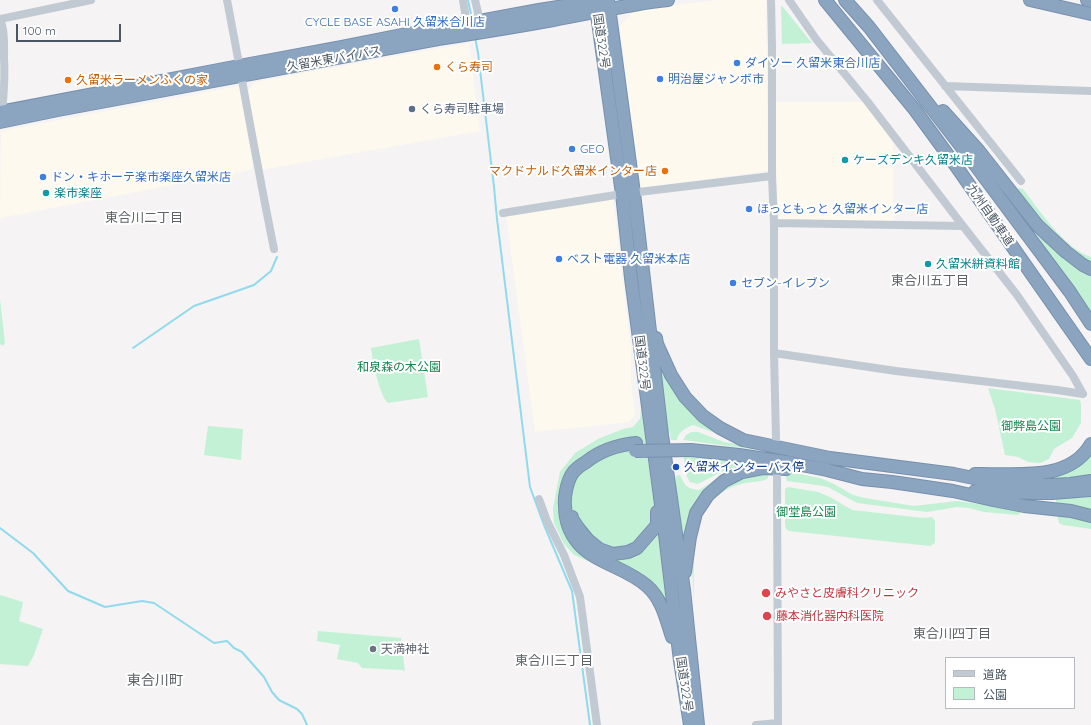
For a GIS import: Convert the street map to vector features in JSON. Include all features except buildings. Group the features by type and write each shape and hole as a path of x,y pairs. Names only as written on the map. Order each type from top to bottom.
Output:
{"highway":[{"name":"久留米東バイパス","path":"1,115 241,71 342,47 432,29 474,26 597,3 609,5 668,0"},
{"name":"九州自動車道","path":"845,0 869,28 975,165 1070,292 1091,324"},
{"path":"1030,0 1091,14"},
{"path":"1087,0 1091,1"},
{"name":"九州自動車道","path":"826,1 915,110 956,166 1089,355 1091,365"},
{"name":"国道322号","path":"597,3 622,194 631,278 671,580 680,661 690,725"},
{"name":"国道322号","path":"609,5 634,193 662,435 684,590 698,725"},
{"path":"869,28 979,152 1038,226 1066,252 1091,270"},
{"path":"648,308 657,344 672,375 685,397 703,416 720,428 743,440 830,458 954,474 998,484 1050,485 1091,481"},
{"path":"680,661 663,608 656,596 647,586 622,569 588,553 569,529 565,518 564,495 572,474 595,454 622,444 635,447 690,447 787,456 830,458"},
{"path":"954,474 1022,474 1057,470 1071,464 1080,457 1091,444"},
{"path":"635,447 612,454 583,471 572,493 572,519 588,540 599,549 613,554 628,552 637,548 657,526 658,486"},
{"path":"690,447 786,462 862,479 953,491 1001,502 1071,511 1091,516"},
{"path":"684,590 690,537 696,513 708,495 724,481 742,472 763,468 827,470"},
{"path":"953,491 995,491 1035,494 1091,490"}],"street":[{"path":"1,115 5,88 4,28 0,18 91,0"},
{"path":"227,0 274,249"},
{"path":"463,0 474,26"},
{"path":"474,26 476,0"},
{"path":"771,0 776,439"},
{"path":"774,353 896,371 1083,394 1073,376 1017,295 868,101 816,39 789,0"},
{"path":"877,0 1021,181"},
{"path":"944,86 1091,91"},
{"path":"503,213 622,194 772,176"},
{"path":"774,223 963,226"},
{"path":"756,725 778,724 777,474"},
{"path":"539,499 547,521 564,555 580,597 596,725"}],"shaded area":[{"path":"717,0 766,0 768,171 638,188 620,25 635,10"},
{"path":"469,43 480,131 261,170 247,98 248,91 254,82"},
{"path":"239,86 253,165 251,170 0,218 1,131"},
{"path":"774,102 866,102 893,140 894,223 778,221"},
{"path":"613,198 631,348 631,381 635,415 629,422 535,432 506,215"}],"green space":[{"path":"781,6 783,7 812,43 782,44"},
{"path":"1019,188 1023,189 1053,228 1071,246 1091,257 1091,263 1076,254 1034,214 1016,191"},
{"path":"1023,215 1026,216 1053,249 1074,265 1091,273 1091,316"},
{"path":"0,299 5,343 3,346 0,344"},
{"name":"和泉森の木公園","path":"419,339 428,397 388,403 379,386 371,348"},
{"path":"657,352 721,435 693,425 682,431 677,440 671,440 670,433 667,432"},
{"name":"御弊島公園","path":"988,388 1080,400 1081,423 1072,438 1054,449 1049,459 1040,463 1028,462 1018,457 1005,455 995,409"},
{"path":"641,408 674,655 657,603 634,581 574,555 564,544 554,523 553,508 560,472 575,453 598,439 623,429 633,427 640,419"},
{"path":"208,426 243,429 241,460 204,455"},
{"path":"691,432 698,432 724,442 789,452 789,454 683,440 686,435"},
{"path":"1091,452 1091,478 1056,480 1055,476"},
{"path":"683,454 788,465 744,465 727,469 698,484 690,482 687,477"},
{"path":"769,473 768,478 765,480 741,484 723,492 710,503 702,517 697,533 695,551 694,605 691,550 702,509 711,496 735,478"},
{"path":"785,473 794,473 820,478 853,495 914,506 957,501 1024,510 1018,515 984,512 969,508 957,507 927,512 857,503 828,487 787,481"},
{"path":"680,475 687,486 699,490 720,477 709,490 684,557 675,494 676,476"},
{"name":"御堂島公園","path":"788,487 818,492 852,510 923,518 932,517 935,521 935,543 930,546 789,531 786,529 785,523 785,489"},
{"path":"1091,496 1091,513 1056,506 1056,498 1082,498"},
{"path":"1057,514 1091,519 1091,529 1063,525 1059,523"},
{"path":"0,595 23,602 19,621 43,629 34,655 28,666 0,664"},
{"path":"318,631 401,638 405,672 403,670 362,668 358,663 337,659 340,645 317,641"}],"waterway":[{"path":"468,0 472,19"},
{"path":"475,37 530,487 544,525 572,591 590,725"},
{"path":"133,348 194,306 254,285 271,271 277,257"},
{"path":"0,528 33,553 68,591 105,607 142,601 154,603 214,643 227,641 234,648 242,652 264,677 272,692 279,700 297,709 302,714 307,725"}],"place":[{"name":"CYCLE BASE ASAHI 久留米合川店","path":"395,9"},
{"name":"ダイソー 久留米東合川店","path":"737,63"},
{"name":"くら寿司","path":"437,67"},
{"name":"明治屋ジャンボ市","path":"660,79"},
{"name":"久留米ラーメンふくの家","path":"68,80"},
{"name":"くら寿司駐車場","path":"412,109"},
{"name":"GEO","path":"572,149"},
{"name":"ケーズデンキ久留米店","path":"845,160"},
{"name":"マクドナルド久留米インター店","path":"665,171"},
{"name":"ドン・キホーテ楽市楽座久留米店","path":"43,177"},
{"name":"楽市楽座","path":"46,193"},
{"name":"ほっともっと 久留米インター店","path":"749,209"},
{"name":"ベスト電器 久留米本店","path":"559,259"},
{"name":"久留米絣資料館","path":"928,264"},
{"name":"セブン-イレブン","path":"733,283"},
{"name":"久留米インターバス停","path":"676,467"},
{"name":"みやさと皮膚科クリニック","path":"766,593"},
{"name":"藤本消化器内科医院","path":"767,616"},
{"name":"天満神社","path":"373,649"}],"district":[{"name":"東合川二丁目","path":"144,218"},
{"name":"東合川五丁目","path":"930,281"},
{"name":"東合川四丁目","path":"952,634"},
{"name":"東合川三丁目","path":"554,661"},
{"name":"東合川町","path":"155,681"}]}
